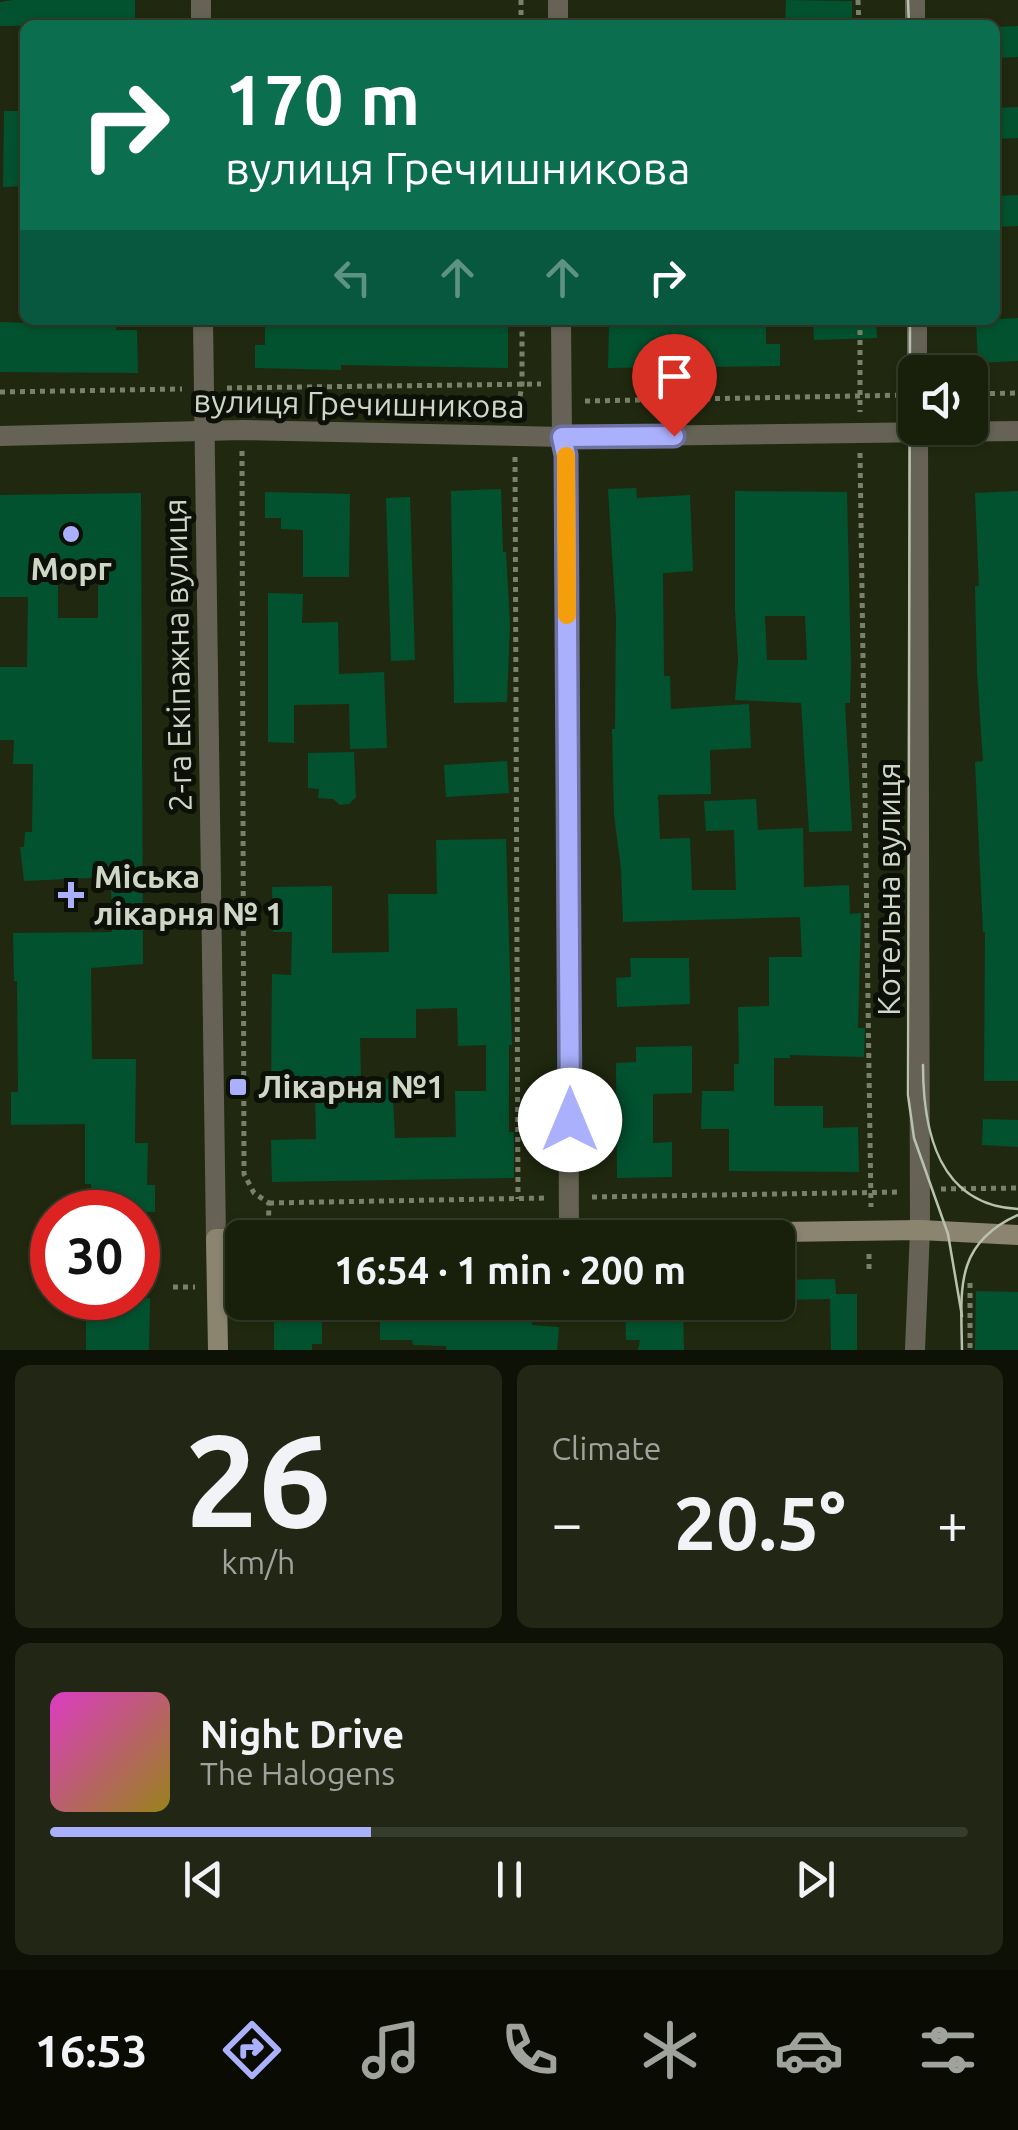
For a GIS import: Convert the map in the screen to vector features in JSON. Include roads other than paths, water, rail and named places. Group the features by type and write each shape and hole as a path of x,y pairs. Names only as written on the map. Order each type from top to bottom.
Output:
{"main road":[{"path":"795,1233 920,1230 1018,1235"},
{"path":"216,1239 225,1239"},
{"name":"2-га Екіпажна вулиця","path":"216,1239 218,1350"}],"street":[{"name":"2-га Екіпажна вулиця","path":"203,325 216,1239"},
{"path":"561,325 566,474 569,1220"},
{"path":"917,325 918,355"},
{"name":"вулиця Гречишникова","path":"0,436 204,431 562,437 898,431"},
{"name":"вулиця Гречишникова","path":"988,431 1018,431"},
{"name":"Котельна вулиця","path":"915,1350 920,1230 918,445"}],"tram line":[{"path":"908,0 909,20"},
{"path":"910,325 908,1095 914,1138 948,1234 962,1316"},
{"path":"923,1065 927,1115 940,1160 969,1194 991,1204 1018,1209"},
{"path":"962,1350 962,1288 972,1254 997,1227 1018,1215"}],"place":[{"name":"Морг","path":"71,534"},
{"name":"Міська лікарня № 1","path":"71,895"},
{"name":"Лікарня №1","path":"238,1087"}]}
